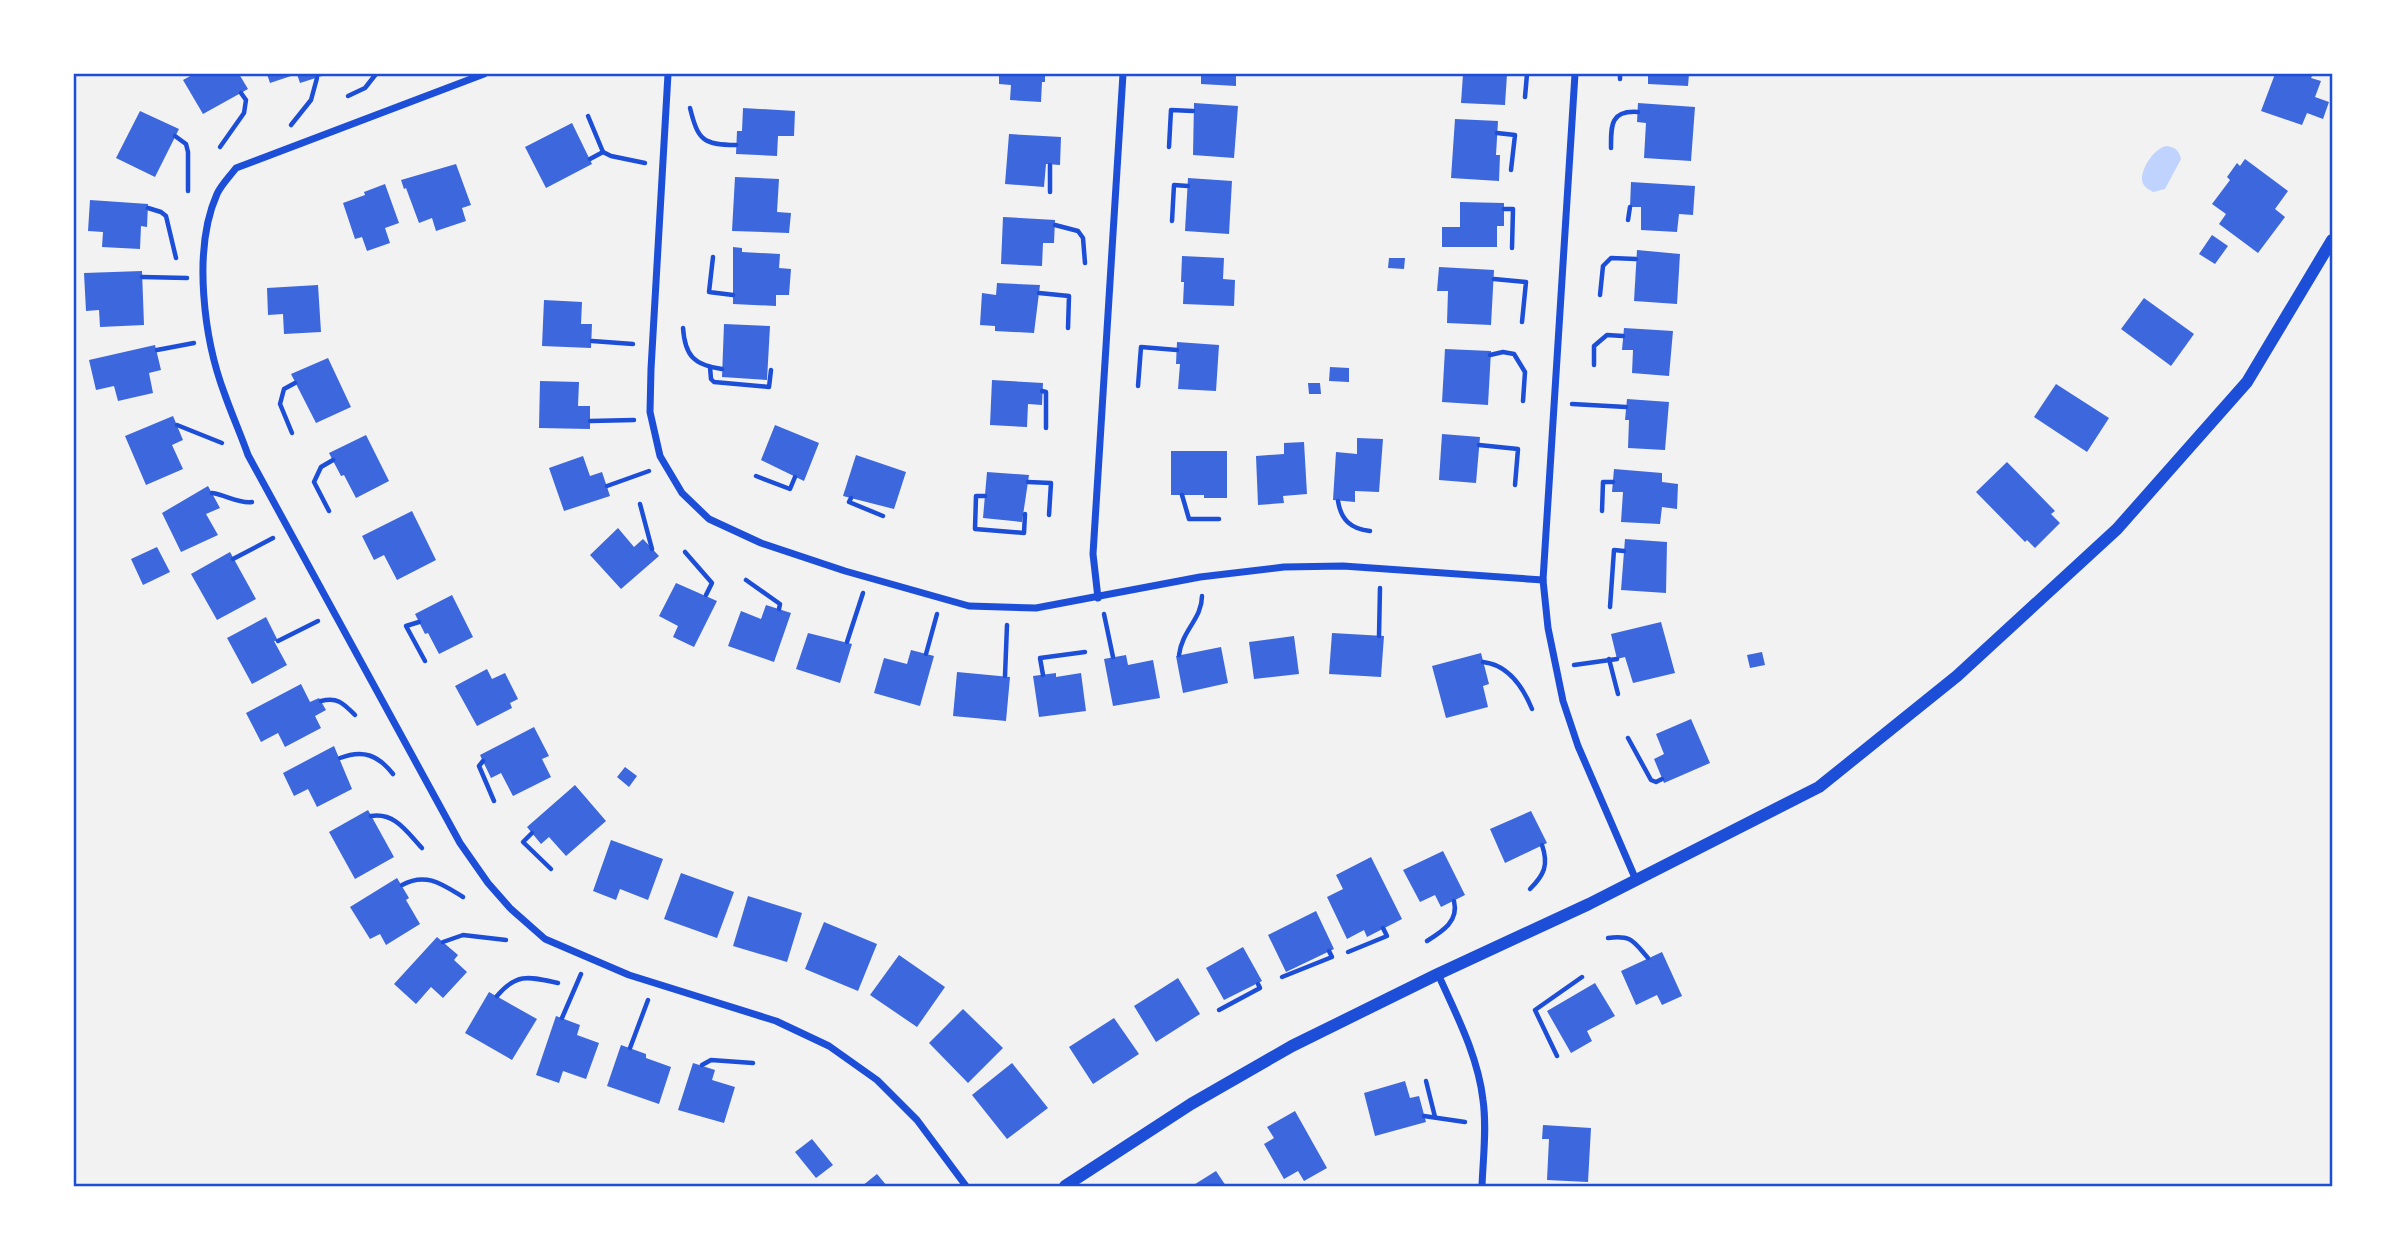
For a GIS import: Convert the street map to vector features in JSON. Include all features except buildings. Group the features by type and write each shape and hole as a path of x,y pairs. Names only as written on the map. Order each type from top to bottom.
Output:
{"street":[{"path":"484,74 236,168 218,193 213,209 204,278 204,304 209,340 224,392 248,455 434,799 484,878 516,916 545,939 588,958 654,983 776,1021 829,1046 877,1080 917,1120 966,1186"},
{"path":"668,74 650,412 660,456 682,493 709,519 761,543 869,578 974,607 1036,608 1200,577 1284,567 1343,566 1543,580"},
{"path":"1098,598 1093,554 1123,74"},
{"path":"1575,74 1543,580 1548,628 1562,696 1578,747 1636,880"},
{"path":"1065,1186 1191,1104 1273,1057 1438,974 1636,880 1819,787 1957,676 2117,529 2247,382 2333,240"},
{"path":"1438,974 1465,1034 1480,1080 1484,1103 1482,1186"}],"path":[{"path":"348,96 365,88 376,74"},
{"path":"1525,97 1527,74"},
{"path":"285,131 311,100 317,78"},
{"path":"220,147 244,113 246,100 241,93"},
{"path":"690,108 698,135 705,141 719,145 736,145"},
{"path":"1169,147 1171,110 1194,111"},
{"path":"1611,148 1611,127 1617,116 1626,111 1638,112"},
{"path":"587,116 603,152 663,166"},
{"path":"1497,133 1515,135 1511,170"},
{"path":"175,136 186,144 188,152 188,191"},
{"path":"590,159 603,152"},
{"path":"1050,165 1050,192"},
{"path":"1172,221 1174,185 1188,186"},
{"path":"1628,220 1630,207"},
{"path":"148,208 166,216 176,258"},
{"path":"1504,209 1513,209 1512,248"},
{"path":"1055,225 1078,231 1083,238 1085,263"},
{"path":"713,257 709,292 733,295"},
{"path":"1600,295 1603,266 1611,258 1636,260"},
{"path":"142,277 204,278"},
{"path":"1494,279 1526,282 1522,322"},
{"path":"1039,293 1069,296 1068,328"},
{"path":"682,328 685,348 693,358 710,367 722,369"},
{"path":"1594,365 1594,346 1607,335 1623,336"},
{"path":"157,350 209,340"},
{"path":"592,341 653,345"},
{"path":"1138,386 1141,347 1177,350"},
{"path":"1490,355 1503,352 1514,354 1525,372 1523,401"},
{"path":"710,367 710,379 714,382 769,387 771,369"},
{"path":"292,433 280,404 284,389 295,383"},
{"path":"1042,391 1046,392 1046,428"},
{"path":"1554,403 1626,407"},
{"path":"590,421 653,420"},
{"path":"177,425 234,447"},
{"path":"1479,445 1518,449 1515,485"},
{"path":"329,511 314,482 321,467 332,460"},
{"path":"607,486 666,465"},
{"path":"756,476 790,489 795,477"},
{"path":"1028,482 1051,483 1049,515"},
{"path":"1602,512 1603,482 1613,482"},
{"path":"212,493 223,494 246,503 273,500"},
{"path":"1182,495 1189,519 1219,519"},
{"path":"985,496 976,496 975,529 1024,533 1025,514"},
{"path":"851,498 849,502 883,516"},
{"path":"1338,501 1343,518 1353,527 1370,531"},
{"path":"640,504 652,549"},
{"path":"233,559 289,530"},
{"path":"1610,607 1614,550 1624,551"},
{"path":"685,552 712,583 706,596"},
{"path":"1379,636 1380,568"},
{"path":"1179,655 1184,634 1198,615 1202,603 1200,577"},
{"path":"847,642 869,578"},
{"path":"746,580 780,604 779,609"},
{"path":"926,654 941,598"},
{"path":"1098,598 1113,657"},
{"path":"1005,676 1008,608"},
{"path":"278,641 334,614"},
{"path":"419,622 406,626 425,661"},
{"path":"1043,675 1040,658 1085,652"},
{"path":"1609,659 1618,694"},
{"path":"1556,667 1617,659"},
{"path":"1483,663 1505,670 1517,681 1532,709"},
{"path":"321,701 334,698 355,715"},
{"path":"1628,738 1651,780 1656,782 1662,779"},
{"path":"340,758 356,752 382,760 393,774"},
{"path":"483,761 479,766 494,801"},
{"path":"371,816 381,814 396,819 422,848"},
{"path":"532,833 523,842 551,869"},
{"path":"1530,890 1543,876 1546,867 1542,845"},
{"path":"402,885 412,879 440,883 463,897"},
{"path":"1427,940 1447,928 1456,909 1454,901"},
{"path":"1348,952 1387,936 1384,928"},
{"path":"443,942 463,935 506,940"},
{"path":"1608,938 1623,936 1631,939 1648,958"},
{"path":"1282,977 1332,957 1329,951"},
{"path":"562,1018 588,958"},
{"path":"1557,1056 1535,1010 1583,977"},
{"path":"497,996 508,984 521,978 558,983"},
{"path":"630,1048 654,983"},
{"path":"1219,1010 1260,988 1258,984"},
{"path":"702,1065 711,1060 753,1063"},
{"path":"1426,1081 1436,1118"},
{"path":"1424,1116 1483,1124"}],"water":[{"path":"2166,146 2176,150 2181,159 2165,189 2153,192 2143,184 2143,174 2153,155"}]}
